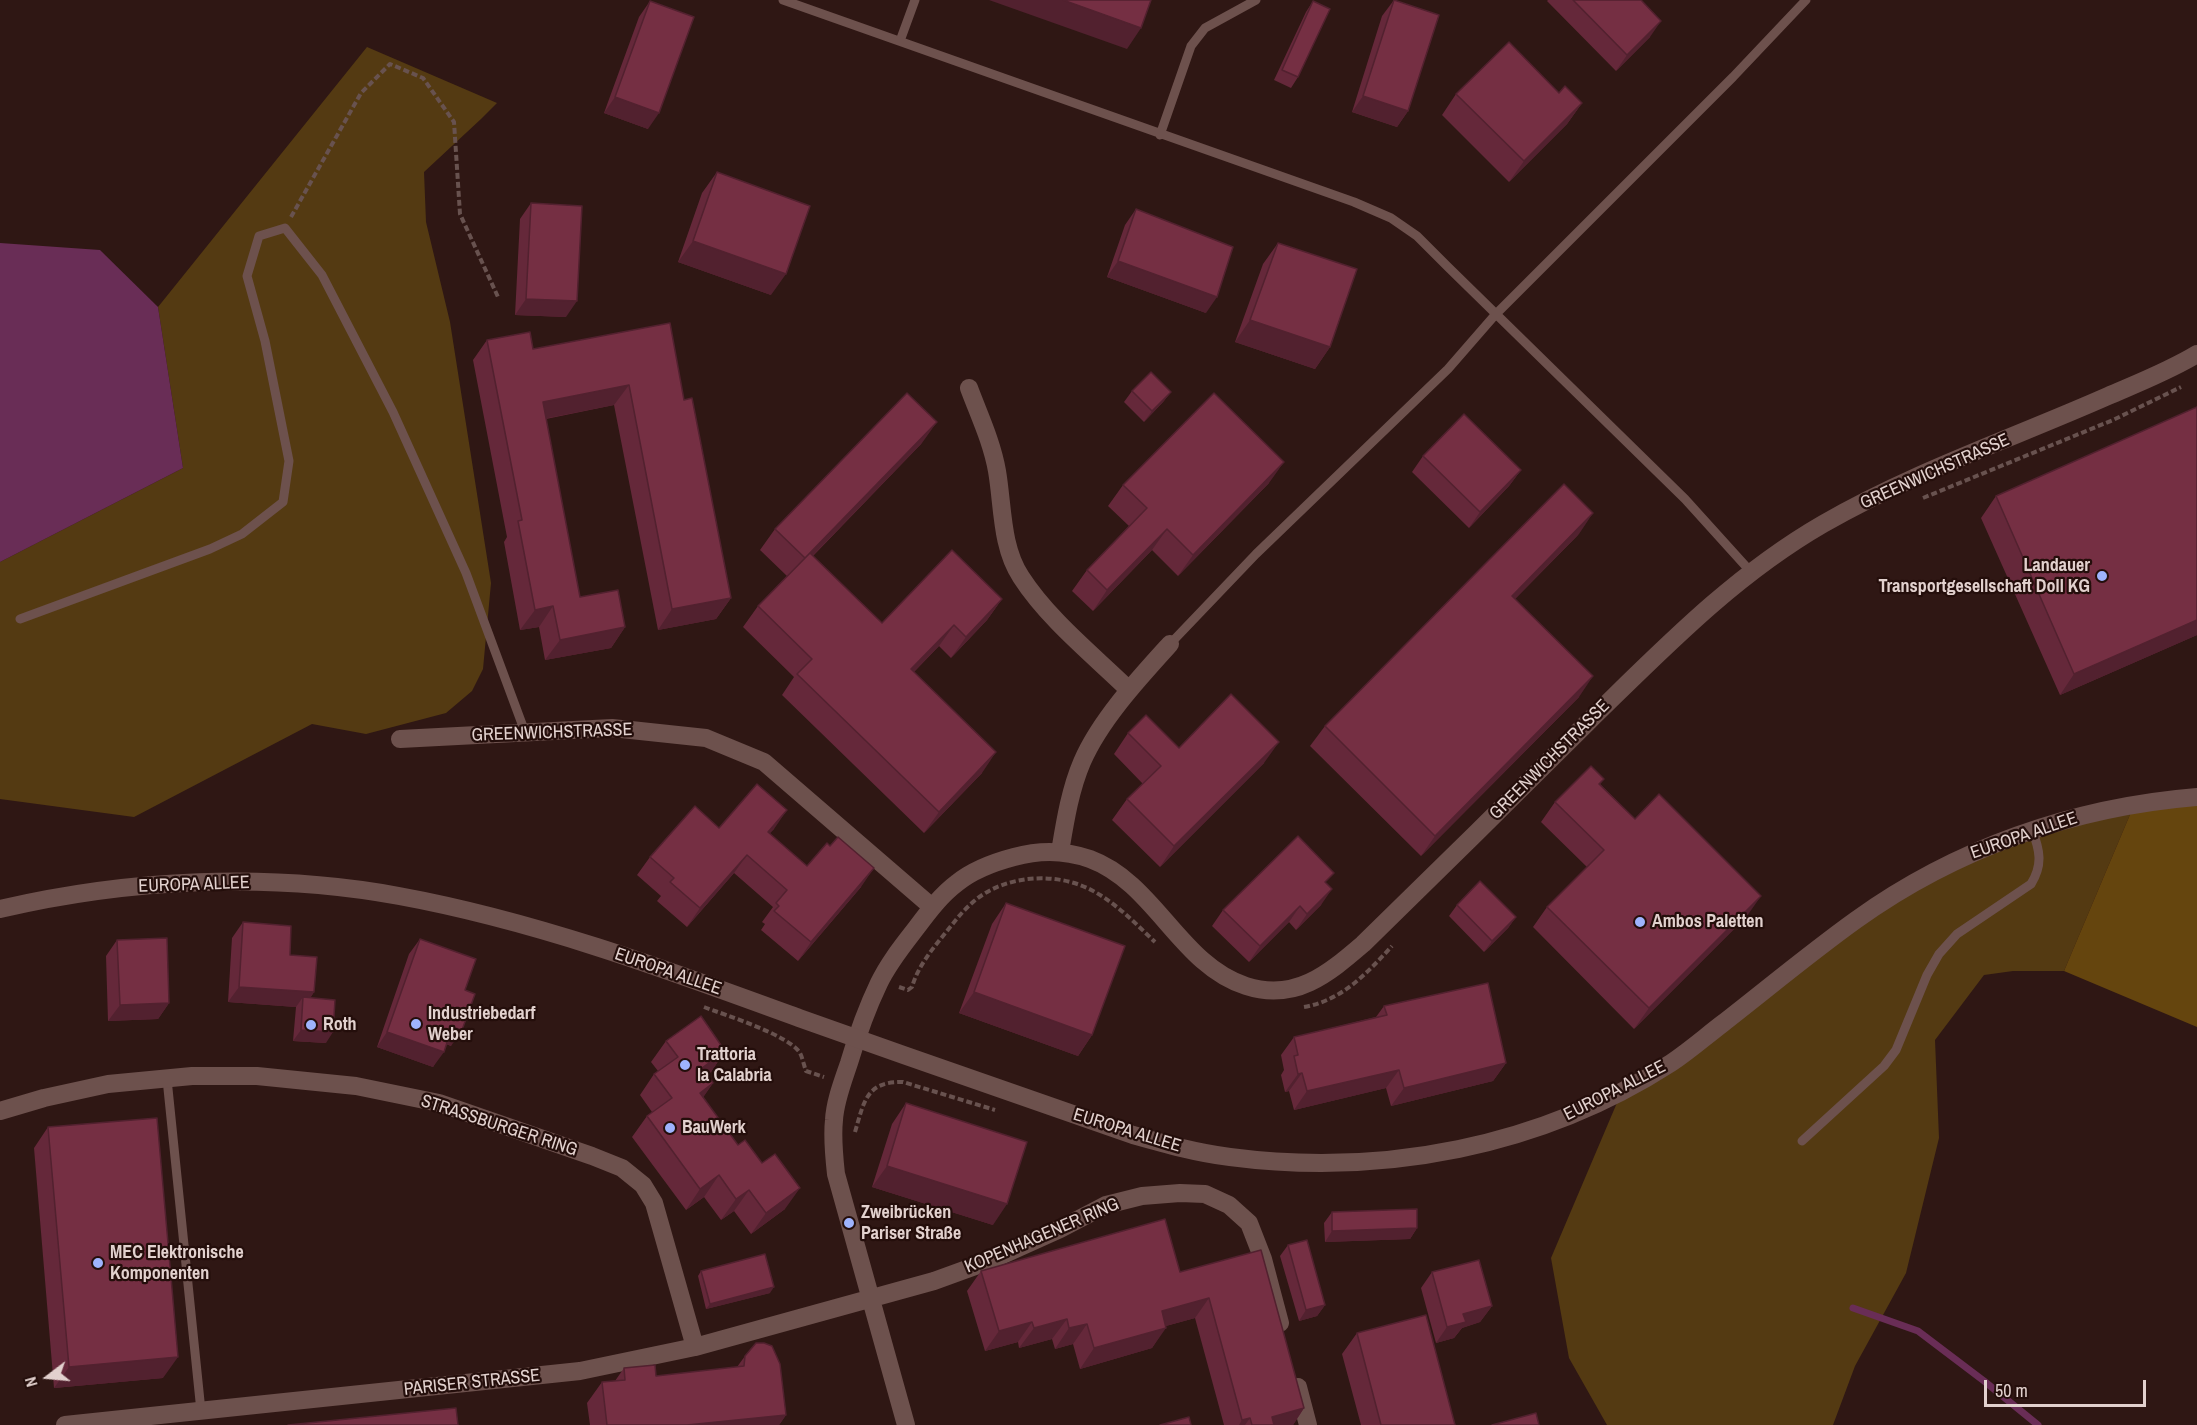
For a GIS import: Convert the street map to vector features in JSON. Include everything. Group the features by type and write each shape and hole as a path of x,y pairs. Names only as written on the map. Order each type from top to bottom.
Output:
{"street":[{"name":"GREENWICHSTRASSE","path":"906,1425 847,1218 835,1166 834,1119 856,1038 880,981 896,954 932,907 958,881 1002,860 1023,854 1060,852 1092,860 1134,888 1192,950 1220,974 1246,986 1277,992 1304,986 1330,973 1363,944 1709,605 1751,572 1823,524 1900,485 2090,404 2180,364 2197,354"},
{"path":"969,388 986,431 997,469 1007,545 1020,576 1057,622 1129,690"},
{"path":"1060,852 1069,806 1082,762 1129,690 1170,644"},
{"name":"GREENWICHSTRASSE","path":"400,739 612,728 706,738 764,762 932,907"},
{"name":"EUROPA ALLEE","path":"0,909 79,893 188,883 295,884 396,895 525,925 667,970 1133,1135 1185,1149 1228,1157 1282,1162 1334,1163 1419,1157 1519,1134 1569,1116 1622,1091 1672,1062 1857,920 1913,883 1965,856 2032,830 2095,812 2169,799 2197,797"},
{"name":"STRASSBURGER RING","path":"0,1111 44,1098 108,1084 192,1076 257,1076 356,1086 439,1103 622,1168 643,1185 654,1203 695,1347"},
{"name":"KOPENHAGENER RING","path":"871,1299 934,1281 989,1260 1060,1229 1106,1205 1142,1196 1205,1194 1230,1205 1249,1223 1263,1259 1284,1336"},
{"name":"PARISER STRASSE","path":"65,1425 162,1420 201,1411 580,1371 695,1347 871,1299"},
{"path":"1293,1370 1308,1425"}],"lane":[{"path":"783,0 1354,202 1390,218 1417,236 1685,499 1751,572"},
{"path":"900,41 915,0"},
{"path":"1160,135 1191,46 1206,27 1256,0"},
{"path":"1170,644 1256,554 1448,369 1495,315 1725,85 1806,0"},
{"path":"20,619 210,549 242,534 283,502 289,461 265,341 246,276 259,236 285,228 322,275 393,412 466,573 525,732"},
{"path":"1802,1141 1884,1066 1896,1050 1927,975 1939,954 1957,934 2031,885 2038,873 2040,858 2032,830"},
{"path":"167,1079 201,1411"}],"path":[{"path":"285,228 361,93 390,64 423,78 454,122 460,214 498,297"},
{"path":"1916,501 2113,420 2188,383"},
{"path":"880,981 908,990 912,987 926,957 975,900 994,889 1020,880 1047,878 1073,882 1094,891 1120,909 1160,947"},
{"path":"1295,1008 1315,1005 1336,997 1362,978 1393,945"},
{"path":"703,1006 778,1036 800,1054 807,1071 812,1075 874,1088"},
{"path":"852,1139 864,1105 874,1088 887,1082 903,1082 1000,1112"}],"shaded area":[{"path":"367,47 497,103 424,172 426,222 450,322 491,583 483,669 472,691 446,713 366,734 312,724 134,817 0,799 0,562 183,468 158,307"},
{"path":"0,243 100,250 158,307 183,468 0,562"},
{"path":"2197,797 2197,1027 2064,971 2134,805"},
{"path":"2134,805 2064,971 2013,971 1984,975 1935,1040 1939,1138 1906,1273 1855,1366 1833,1425 1607,1425 1569,1358 1551,1258 1622,1091 1857,920 1965,856"}],"building":[{"path":"1063,0 1151,0 1141,28"},
{"path":"1394,0 1439,15 1408,111 1363,96"},
{"path":"1573,0 1641,0 1661,21 1627,55"},
{"path":"650,1 694,17 659,113 615,97"},
{"path":"1313,1 1330,9 1298,77 1282,70"},
{"path":"1509,42 1559,93 1565,86 1582,103 1524,161 1456,94"},
{"path":"717,172 810,206 786,274 693,241"},
{"path":"531,203 582,206 577,301 526,299"},
{"path":"1136,209 1233,247 1217,297 1118,261"},
{"path":"1278,243 1357,269 1330,347 1250,320"},
{"path":"670,323 684,400 692,398 731,598 672,609 629,385 543,402 580,597 618,590 625,627 560,640 553,606 535,610 518,521 522,520 487,340 530,332 533,349"},
{"path":"1151,372 1171,392 1152,411 1132,391"},
{"path":"907,393 937,422 805,558 775,529"},
{"path":"1214,393 1284,462 1193,555 1167,529 1107,590 1087,570 1147,508 1123,485"},
{"name":"Landauer Transportgesellschaft Doll KG","path":"2197,407 2197,620 2074,674 1996,496"},
{"path":"1464,414 1521,470 1480,512 1423,456"},
{"path":"1564,484 1593,513 1512,596 1593,676 1435,836 1325,726"},
{"path":"952,550 1002,599 966,637 954,625 911,669 996,752 939,812 797,674 812,659 758,606 810,553 882,623"},
{"path":"1231,694 1279,742 1174,846 1127,799 1161,766 1128,733 1146,715 1179,748"},
{"name":"Ambos Paletten","path":"1591,766 1604,779 1599,784 1635,819 1659,794 1761,896 1649,1008 1547,907 1604,850 1555,802"},
{"path":"757,784 787,810 768,832 807,866 827,843 830,846 838,837 874,868 811,942 774,911 779,906 776,903 787,890 747,855 700,908 670,882 674,878 650,857 695,806 719,828"},
{"path":"1298,836 1334,873 1325,882 1332,889 1307,914 1300,906 1260,946 1223,910"},
{"path":"1480,881 1516,917 1492,941 1457,905"},
{"path":"1006,903 1125,946 1092,1035 974,992"},
{"path":"243,922 291,926 290,955 317,957 314,992 239,987"},
{"path":"167,938 169,1003 120,1005 117,940"},
{"name":"Industriebedarf Weber","path":"420,939 476,959 465,990 475,994 462,1030 452,1027 444,1052 387,1032"},
{"path":"1488,983 1506,1063 1404,1088 1399,1070 1307,1091 1302,1073 1298,1074 1294,1056 1298,1055 1294,1037 1387,1015 1384,1006"},
{"path":"303,997 335,1000 333,1032 301,1030"},
{"path":"701,1016 725,1051 702,1068 713,1083 700,1093 738,1145 745,1140 762,1163 775,1154 800,1188 766,1213 749,1190 736,1199 719,1175 700,1189 647,1116 672,1098 654,1074 678,1057 666,1041"},
{"path":"906,1103 1027,1142 1007,1204 887,1166"},
{"name":"MEC Elektronische Komponenten","path":"157,1118 178,1357 69,1367 48,1127"},
{"path":"1417,1209 1417,1228 1332,1231 1332,1212"},
{"path":"1165,1219 1180,1272 1261,1250 1304,1408 1272,1417 1274,1425 1252,1425 1250,1418 1242,1420 1209,1298 1162,1311 1166,1328 1094,1348 1087,1324 1069,1328 1067,1319 1034,1328 1032,1322 999,1331 981,1271"},
{"path":"1307,1240 1325,1305 1306,1310 1288,1245"},
{"path":"765,1254 774,1287 710,1304 701,1271"},
{"path":"1479,1260 1492,1306 1463,1314 1466,1322 1447,1327 1432,1272"},
{"path":"1426,1315 1455,1425 1381,1425 1357,1333"},
{"path":"756,1343 772,1346 780,1364 786,1415 687,1425 607,1425 602,1382 625,1380 624,1368 655,1365 656,1376 744,1366 745,1356"},
{"path":"456,1408 458,1425 288,1425"},
{"path":"1536,1413 1539,1425 1492,1425"},
{"path":"1189,1417 1191,1425 1160,1425"}],"waterway":[{"path":"1853,1308 1918,1331 2038,1425"}],"place":[{"name":"Landauer Transportgesellschaft Doll KG","path":"2102,576"},
{"name":"Ambos Paletten","path":"1640,922"},
{"name":"Industriebedarf Weber","path":"416,1024"},
{"name":"Roth","path":"311,1025"},
{"name":"Trattoria la Calabria","path":"685,1065"},
{"name":"BauWerk","path":"670,1128"},
{"name":"Zweibrücken Pariser Straße","path":"849,1223"},
{"name":"MEC Elektronische Komponenten","path":"98,1263"}]}
